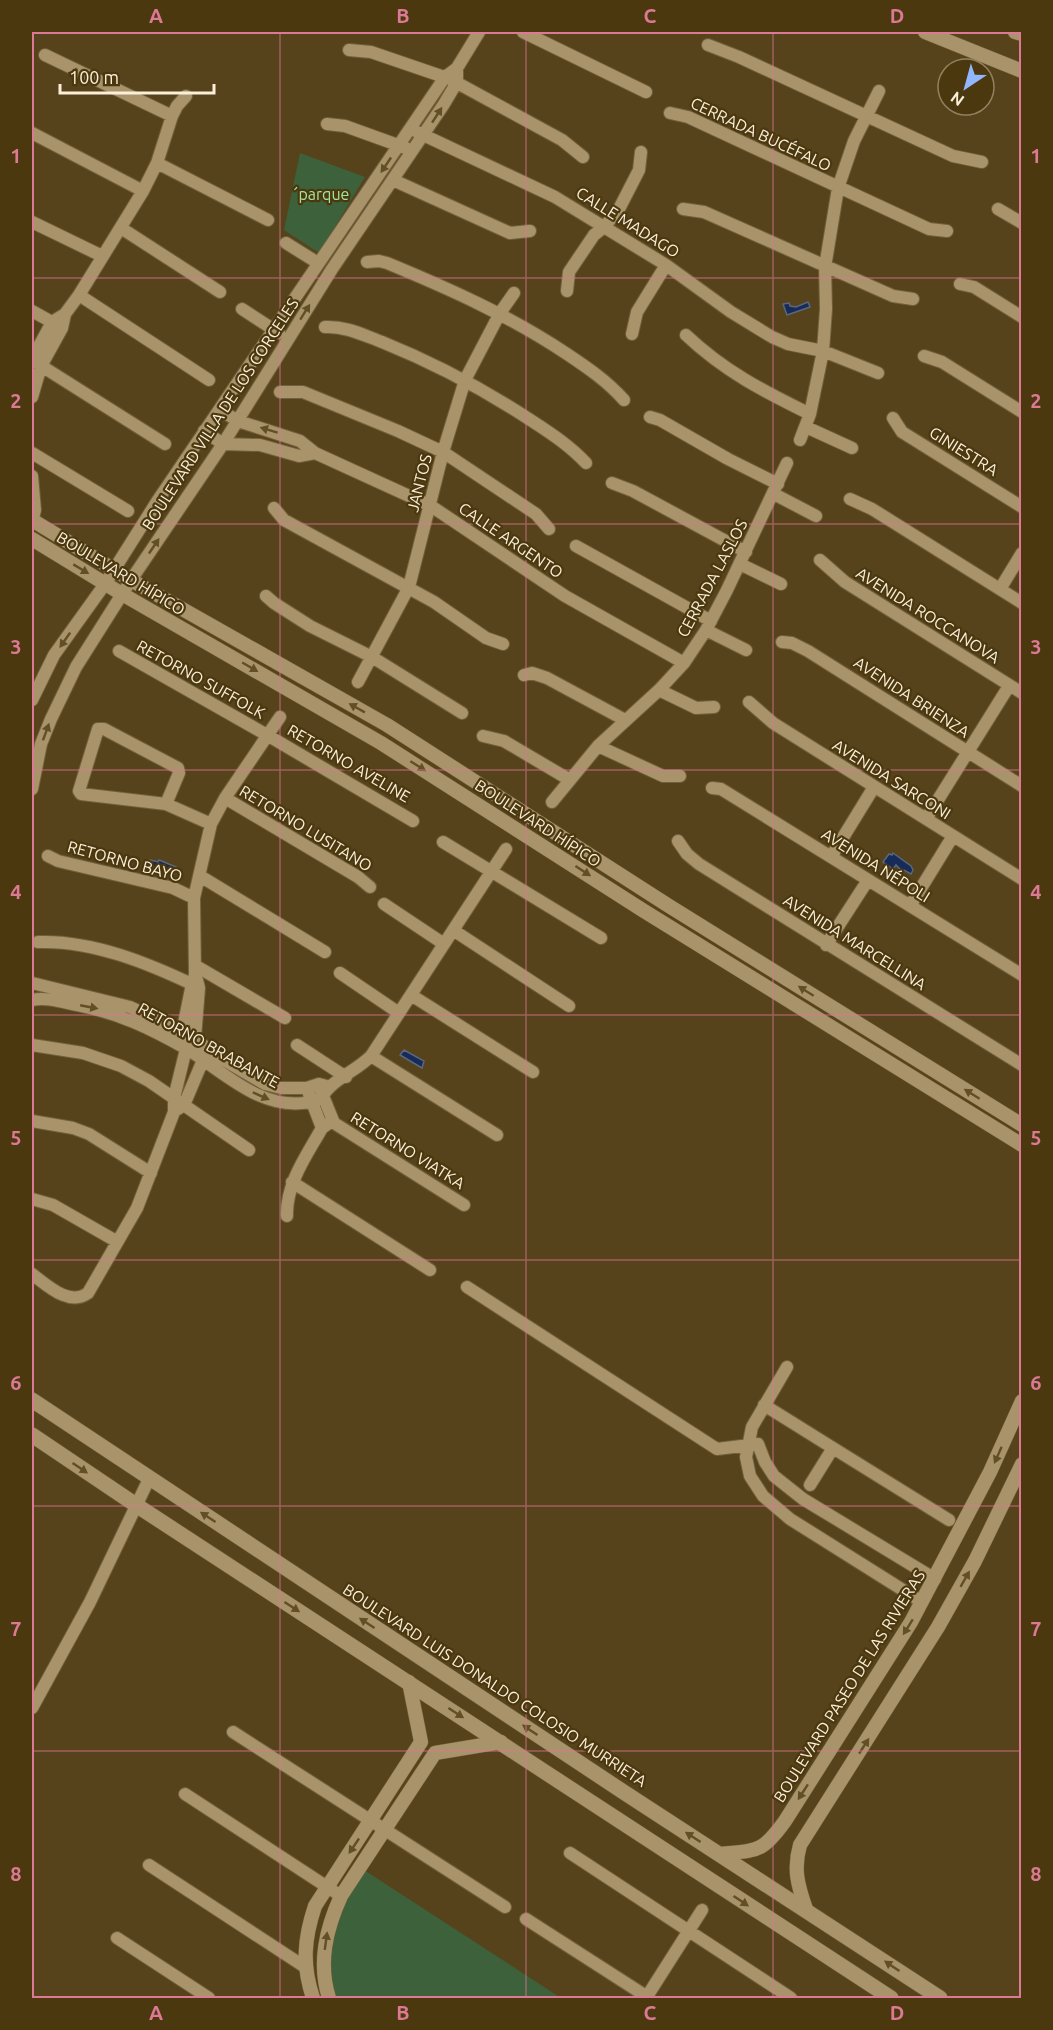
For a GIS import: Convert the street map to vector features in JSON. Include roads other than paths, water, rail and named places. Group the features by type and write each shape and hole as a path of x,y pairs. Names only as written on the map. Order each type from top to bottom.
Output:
{"main road":[{"name":"BOULEVARD LUIS DONALDO COLOSIO MURRIETA","path":"32,1400 625,1793 940,1998"},
{"path":"32,1435 891,1998"},
{"path":"611,1814 625,1793"}],"street":[{"name":"BOULEVARD VILLA DE LOS CORCELES","path":"32,789 41,744 61,693 131,580 224,444 288,339 423,135 479,32"},
{"path":"523,32 646,92"},
{"path":"926,32 1022,71"},
{"path":"1015,32 1022,34"},
{"path":"708,45 953,156 982,162"},
{"path":"349,50 371,52 451,80 562,140 583,157"},
{"path":"45,55 172,116"},
{"name":"BOULEVARD VILLA DE LOS CORCELES","path":"32,700 54,655 105,584 204,431 399,145 451,80"},
{"path":"800,440 810,414 823,351 826,309 825,267 838,188 848,157 879,91"},
{"path":"32,397 35,362 57,325 79,296 143,190 157,163 172,116 186,96"},
{"name":"CERRADA BUCÉFALO","path":"670,113 688,117 929,229 947,231"},
{"path":"327,124 345,126 399,145 412,152"},
{"name":"CALLE MADAGO","path":"411,128 555,196 666,265 731,312 772,337 788,344 823,351 878,373"},
{"path":"32,133 143,190"},
{"path":"567,291 568,272 594,235 620,208 639,170 641,152"},
{"path":"157,163 268,220"},
{"path":"393,180 510,233 530,231"},
{"path":"683,209 704,212 893,296 913,299"},
{"path":"998,209 1022,223"},
{"path":"354,210 366,219"},
{"path":"32,222 102,256"},
{"path":"121,228 220,292"},
{"path":"286,243 318,263"},
{"path":"367,262 387,263 464,295 500,313 542,337 603,379 624,400"},
{"path":"632,334 638,312 666,265"},
{"path":"960,284 974,287 1022,317"},
{"name":"JANTOS","path":"358,682 409,588 443,452 465,380 500,313 514,293"},
{"path":"79,296 209,380"},
{"path":"242,309 288,339"},
{"path":"32,311 57,325"},
{"path":"325,327 345,328 405,351 465,380 564,442 586,463"},
{"path":"686,335 731,372 810,414"},
{"path":"924,356 942,362 1022,412"},
{"path":"253,361 268,371"},
{"path":"35,362 165,444"},
{"path":"280,392 303,392 443,452 536,514 549,529"},
{"name":"CALLE ARGENTO","path":"220,410 238,421 300,441 315,453 431,506 565,596 684,663"},
{"path":"650,417 660,420 728,459 816,516"},
{"name":"GINIESTRA","path":"893,418 902,432 1022,507"},
{"path":"806,427 852,448"},
{"path":"204,431 224,444"},
{"name":"CALLE ARGENTO","path":"224,444 250,444 299,456 315,453"},
{"path":"32,453 128,511"},
{"name":"CERRADA LASLOS","path":"552,802 598,746 659,690 684,663 709,626 787,463"},
{"path":"32,478 34,499 32,521"},
{"path":"612,483 633,491 781,584"},
{"path":"850,499 872,509 1022,603"},
{"path":"274,508 284,520 434,602 486,638 503,644"},
{"name":"BOULEVARD HÍPICO","path":"32,521 131,580 387,725 518,810 1022,1125"},
{"name":"BOULEVARD HÍPICO","path":"32,539 122,594 381,743 644,911 1022,1145"},
{"path":"576,546 746,650"},
{"path":"999,589 1022,553"},
{"name":"AVENIDA ROCCANOVA","path":"820,560 845,582 1022,693"},
{"path":"266,596 310,626 372,657 462,713"},
{"name":"AVENIDA BRIENZA","path":"782,642 792,643 808,651 1022,786"},
{"name":"RETORNO SUFFOLK","path":"119,651 267,735"},
{"path":"524,675 532,673 547,678 625,720"},
{"path":"926,819 1009,686"},
{"path":"659,690 696,708 714,707"},
{"name":"AVENIDA SARCONI","path":"749,702 773,723 1022,879"},
{"path":"32,1274 73,1299 81,1298 88,1293 137,1208 178,1105 203,1060 195,1038 194,898 211,824 225,798 280,717"},
{"path":"166,804 179,773 178,768 104,729 98,729 79,791 81,794 166,804 211,824"},
{"name":"RETORNO AVELINE","path":"267,735 413,821"},
{"path":"483,736 504,741 570,780"},
{"path":"598,746 663,776 680,776"},
{"path":"831,857 874,787"},
{"name":"AVENIDA NÉPOLI","path":"712,789 721,789 1022,975"},
{"name":"RETORNO LUSITANO","path":"225,798 358,877 370,887"},
{"path":"509,824 518,810"},
{"path":"910,906 953,836"},
{"name":"AVENIDA MARCELLINA","path":"678,841 687,855 699,864 1022,1065"},
{"path":"442,842 601,938"},
{"path":"328,1125 311,1102 320,1089 346,1077 371,1056 506,849"},
{"name":"RETORNO BAYO","path":"48,856 58,861 173,888 194,898"},
{"path":"200,876 325,952"},
{"path":"826,945 868,880"},
{"path":"384,904 444,944"},
{"path":"453,930 569,1006"},
{"path":"39,942 62,943 130,957 196,978 285,1018"},
{"path":"340,973 399,1013"},
{"path":"178,1105 186,1049 182,1033 196,978"},
{"name":"RETORNO BRABANTE","path":"32,983 130,1007 195,1038 212,1053 265,1084 281,1088 320,1089"},
{"path":"411,995 533,1072"},
{"name":"RETORNO BRABANTE","path":"32,1000 45,999 117,1014 186,1049 258,1095 289,1104 311,1102"},
{"path":"32,1045 83,1053 121,1066 149,1081 178,1105 249,1150"},
{"path":"297,1045 346,1077"},
{"path":"371,1056 497,1135"},
{"path":"287,1216 292,1182 328,1125 320,1089"},
{"path":"32,1121 73,1128 89,1134 151,1173"},
{"name":"RETORNO VIATKA","path":"328,1125 465,1205"},
{"path":"292,1182 430,1270"},
{"path":"32,1199 53,1205 116,1241"},
{"path":"467,1287 717,1449 758,1444 774,1476 803,1499 935,1578"},
{"path":"788,1367 752,1426 746,1457 750,1476 763,1496 790,1519 922,1602"},
{"name":"BOULEVARD PASEO DE LAS RIVIERAS","path":"720,1854 759,1849 771,1840 811,1781 922,1602 990,1472 1022,1401"},
{"path":"764,1405 949,1520"},
{"path":"810,1485 832,1448"},
{"path":"806,1909 797,1886 795,1871 800,1845 938,1628 975,1561 1022,1464"},
{"path":"32,1708 113,1557 149,1479"},
{"path":"409,1682 421,1742 435,1754 501,1742"},
{"path":"233,1732 505,1907"},
{"path":"313,1998 305,1967 308,1926 315,1906 421,1742"},
{"path":"329,1998 324,1968 324,1948 328,1928 341,1896 435,1754"},
{"path":"399,1777 413,1786"},
{"path":"185,1794 341,1896"},
{"path":"570,1853 791,1998"},
{"path":"149,1865 305,1967"},
{"path":"526,1919 647,1998 702,1910"},
{"path":"117,1938 209,1998"}],"water":[{"path":"808,302 810,307 787,315 783,304 789,303 790,306 796,307"},
{"path":"893,853 911,866 913,870 911,874 902,871 896,865 893,869 883,862 889,854"},
{"path":"150,860 158,862 159,860 176,867 174,874 149,866"},
{"path":"404,1050 424,1061 422,1068 400,1055"}],"park label":[{"name":"´parque","path":"321,194"}]}
